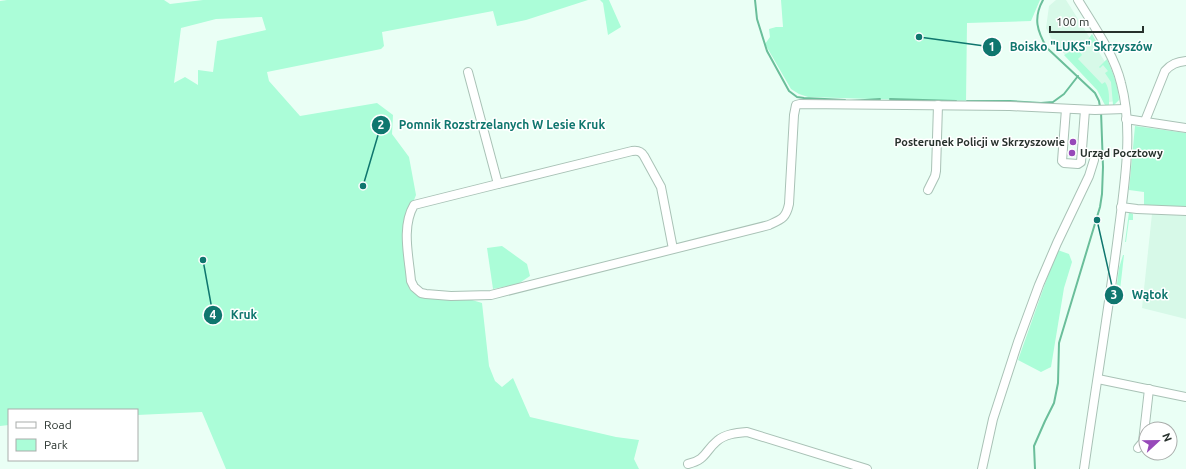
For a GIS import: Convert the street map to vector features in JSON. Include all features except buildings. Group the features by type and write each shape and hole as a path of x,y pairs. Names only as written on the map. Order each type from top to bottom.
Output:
{"street":[{"path":"1078,0 1114,62 1122,84 1126,109 1126,155 1121,207 1098,379 1084,469"},
{"path":"1145,121 1165,72 1171,65 1186,61"},
{"path":"468,72 498,184"},
{"path":"673,249 661,187 644,156 638,150 632,150 414,205 410,210 408,219 407,236 411,281 414,287 421,293 450,296 491,294 504,292 769,225 779,221 785,216 789,204 796,105 938,105 1010,106 1085,110 1126,109"},
{"path":"928,190 936,171 938,105"},
{"path":"1066,109 1062,160 1064,163 1078,164 1081,162 1085,110"},
{"path":"1126,119 1186,128"},
{"path":"982,469 993,419 1039,285 1089,176 1094,160"},
{"path":"1121,207 1186,211"},
{"path":"1098,379 1186,397"},
{"path":"1145,421 1149,389"},
{"path":"688,464 701,460 720,439 730,434 747,432 867,469"}],"shaded area":[{"path":"1056,0 1066,0 1112,73 1115,101 1104,103 1098,89 1054,44 1046,28 1049,6"},
{"path":"1152,214 1186,216 1186,319 1142,308"}],"green space":[{"path":"164,0 170,4 203,0 588,0 526,20 497,26 493,11 382,32 384,46 381,49 267,72 269,81 300,116 377,103 393,115 392,134 409,157 416,195 404,231 409,289 421,294 472,300 482,303 489,366 495,381 502,387 513,378 530,417 616,437 639,440 634,459 639,469 226,469 202,412 138,415 138,409 8,409 8,425 0,426 0,1","holes":["262,17 266,30 217,41 213,72 198,70 198,85 185,77 174,83 181,28 216,19"]},
{"path":"600,0 609,0 621,27 608,35 603,3"},
{"path":"781,0 1040,0 1031,21 967,23 966,102 808,97 799,94 791,89 765,44 770,37 769,29 783,27"},
{"path":"1092,34 1096,41 1081,48 1080,52 1082,55 1078,59 1102,84 1105,82 1107,85 1109,107 1106,107 1097,90 1064,55 1085,44"},
{"path":"1107,59 1115,79 1119,95 1119,100 1114,105 1111,82 1105,73 1108,71 1103,65 1100,68 1099,67"},
{"path":"1135,126 1186,133 1186,207 1144,206 1144,192 1129,190"},
{"path":"1129,212 1133,214 1133,220 1129,220 1125,242"},
{"path":"502,246 527,264 530,276 518,284 493,289 487,248"},
{"path":"1052,248 1069,254 1072,262 1064,288 1051,367 1041,372 1018,360 1051,267"},
{"path":"1123,255 1119,299 1123,299 1122,303 1115,299 1119,268"}],"waterway":[{"path":"755,0 757,19 767,51 789,91 797,97 845,100"},
{"path":"1043,0 1037,19 1041,36 1047,48 1095,93 1100,107"},
{"path":"967,101 1053,102 1064,94 1078,76"},
{"path":"850,101 880,99"},
{"path":"890,99 956,101"},
{"path":"1035,469 1034,446 1054,403 1058,383 1059,343 1100,207 1103,167 1101,111"}],"place":[{"name":"Boisko \"LUKS\" Skrzyszów","path":"919,37"},
{"name":"Posterunek Policji w Skrzyszowie","path":"1073,142"},
{"name":"Urząd Pocztowy","path":"1072,153"},
{"name":"Pomnik Rozstrzelanych W Lesie Kruk","path":"363,186"},
{"name":"Wątok","path":"1097,220"},
{"name":"Kruk","path":"203,260"}]}
